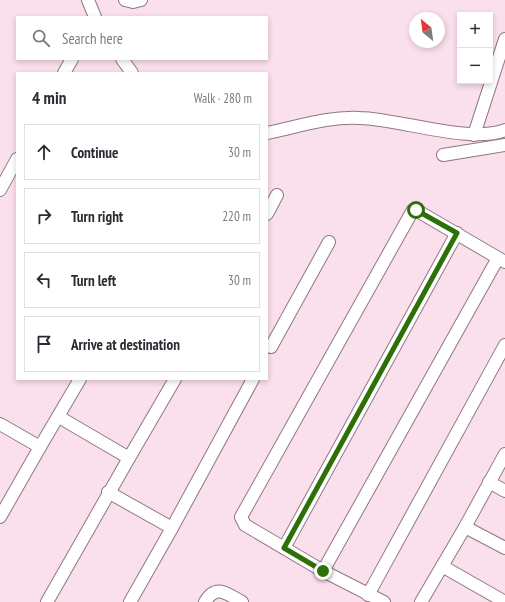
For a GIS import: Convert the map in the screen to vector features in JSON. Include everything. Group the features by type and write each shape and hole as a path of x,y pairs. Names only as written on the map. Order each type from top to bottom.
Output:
{"street":[{"path":"88,0 95,16"},
{"path":"124,0 133,2 141,0"},
{"path":"474,135 505,38"},
{"path":"65,72 71,60"},
{"path":"123,60 131,72"},
{"path":"268,133 343,118 360,118 474,135 505,130"},
{"path":"444,155 505,145"},
{"path":"0,190 16,161"},
{"path":"268,212 277,195"},
{"path":"323,571 501,260 416,210 410,213 241,517 245,525 323,571 384,602"},
{"path":"284,548 457,233"},
{"path":"268,348 329,242"},
{"path":"368,595 505,345"},
{"path":"0,517 79,380"},
{"path":"46,602 108,492 174,380"},
{"path":"130,602 252,380"},
{"path":"59,417 128,458"},
{"path":"0,424 40,447"},
{"path":"421,602 465,528 505,454"},
{"path":"489,482 505,491"},
{"path":"108,492 172,528"},
{"path":"465,528 505,548"},
{"path":"442,566 505,602"},
{"path":"205,602 209,595 216,591 223,592 242,602"}],"route":[{"path":"323,571 284,548 457,233 416,210"}]}
